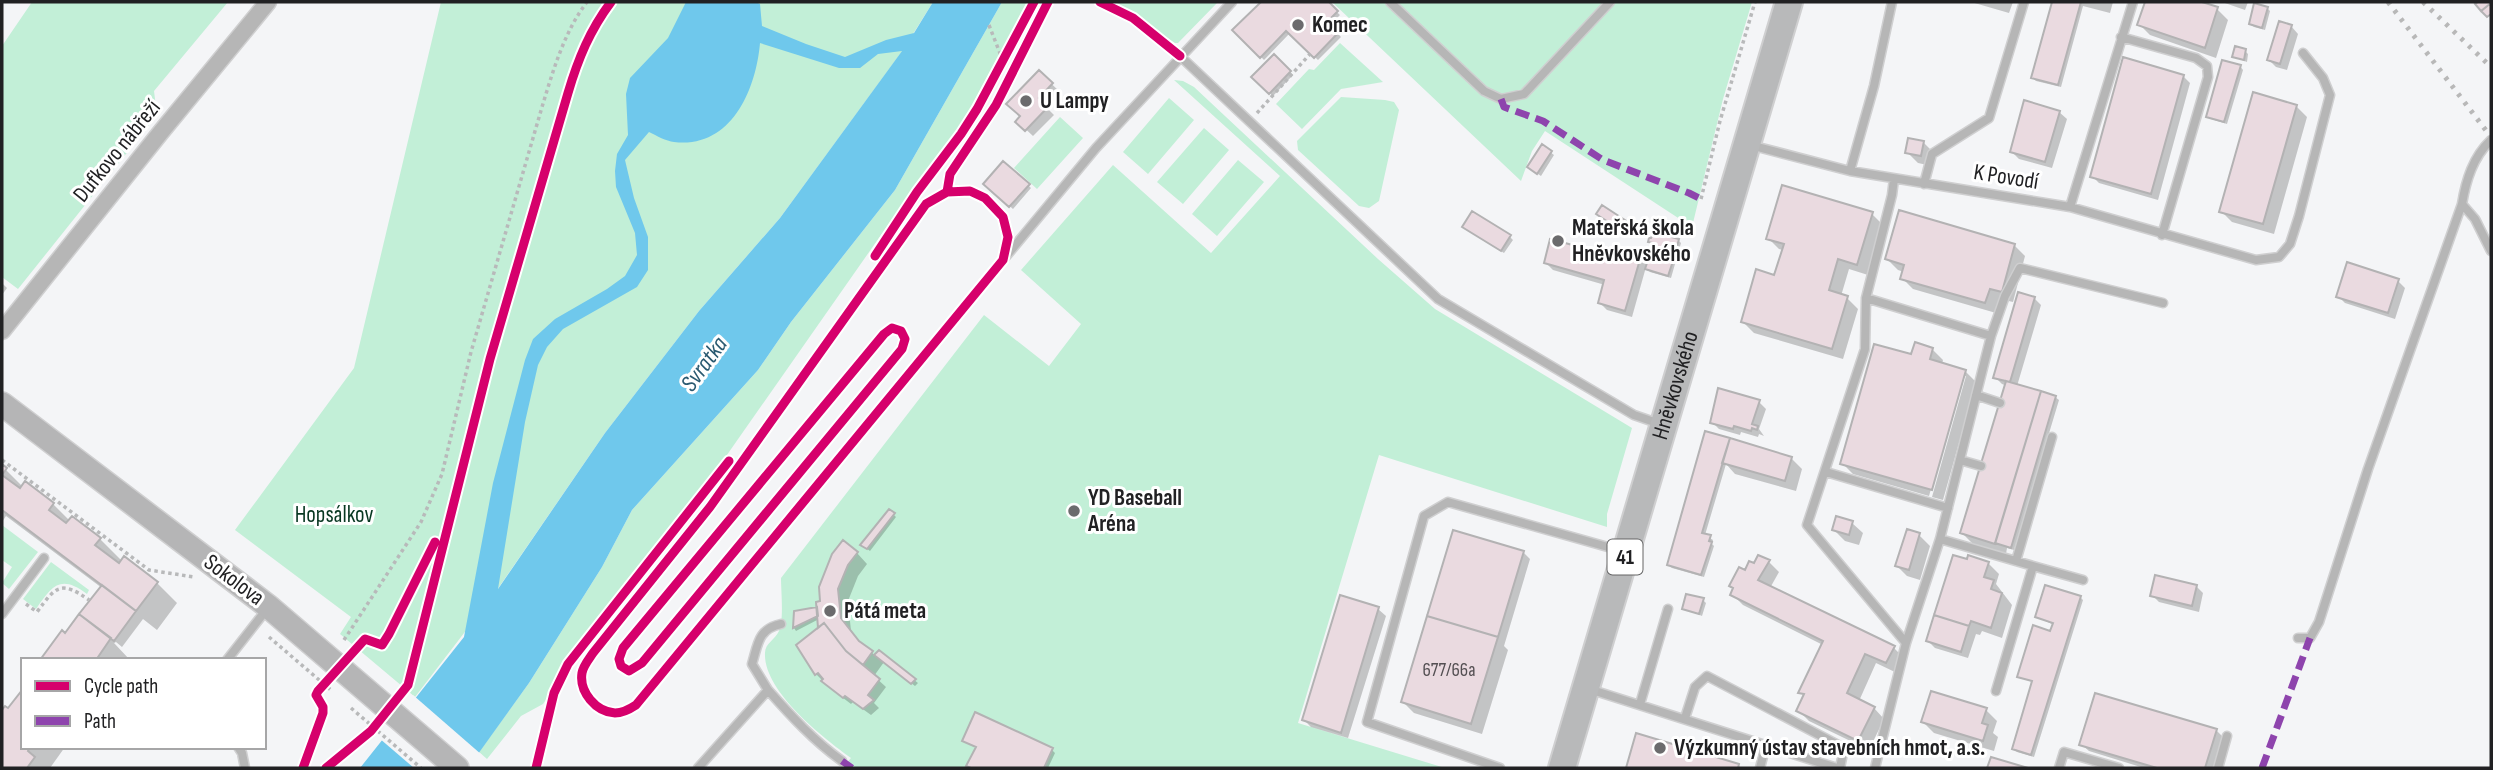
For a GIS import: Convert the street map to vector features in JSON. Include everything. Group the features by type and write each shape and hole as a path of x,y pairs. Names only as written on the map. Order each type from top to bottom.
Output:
{"main road":[{"name":"Hněvkovského","path":"1562,768 1789,2"}],"street":[{"name":"Dufkovo nábřeží","path":"2,331 268,2"},
{"name":"Sokolova","path":"2,404 269,607 457,768"}],"lane":[{"path":"1003,260 1096,148 1232,2"},
{"path":"1390,2 1484,91 1501,99 1524,94 1610,2"},
{"path":"1850,171 1892,2"},
{"path":"1924,184 1932,154 1989,118 2024,2"},
{"path":"2070,207 2133,2"},
{"path":"2121,37 2196,58 2207,66 2208,77 2162,235"},
{"name":"K Povodí","path":"1747,144 1850,171 2070,207 2256,260 2279,257 2290,244 2325,122 2330,95 2323,78 2303,53"},
{"path":"1180,57 1438,299 1634,415 1664,425"},
{"path":"2298,638 2310,638 2319,622 2368,469 2462,204 2473,164 2491,140"},
{"path":"1894,179 1866,298 1865,349 1807,525 1906,643"},
{"path":"2462,204 2474,219 2491,251"},
{"path":"1875,768 1906,643 1940,539 1991,336 2005,296 2020,268 2163,303"},
{"path":"1866,298 1991,336"},
{"path":"1976,395 2000,403"},
{"path":"2016,561 2052,437"},
{"path":"1960,460 1981,466"},
{"path":"1826,472 1948,508"},
{"path":"1500,768 1367,722 1424,516 1448,502 1626,552"},
{"path":"1940,539 2083,580"},
{"path":"2,614 44,558"},
{"path":"1996,691 2033,566"},
{"path":"230,658 269,607"},
{"path":"1640,704 1668,609"},
{"path":"780,624 768,626 761,636 752,664 768,690 796,722 842,761"},
{"path":"1586,688 1838,768 1844,748 1707,676 1695,687 1685,718"},
{"path":"698,768 768,690"},
{"path":"2218,768 2227,736"},
{"path":"1759,768 1766,745"},
{"path":"239,749 245,768"},
{"path":"2059,768 2064,752 2119,768"}],"path":[{"path":"344,640 421,522 442,474 471,352 551,76 573,25 587,2"},
{"path":"1701,200 1720,121 1755,2"},
{"path":"989,25 1002,64"},
{"path":"1002,64 1010,49"},
{"path":"1249,122 1310,54"},
{"path":"2,460 149,570 194,577"},
{"path":"15,596 37,612 50,594 60,588 70,587 89,600"},
{"path":"318,691 341,667"},
{"path":"354,710 421,768"},
{"path":"365,737 379,721"}],"green space":[{"path":"32,2 228,2 154,91 157,115 18,289 2,277 2,46"},
{"name":"Hopsálkov","path":"441,2 933,2 903,50 780,218 699,311 605,433 497,590 415,697 340,634 351,617 235,530 354,368"},
{"path":"1002,2 1029,2 957,132 902,205 715,472 565,662 543,704 521,716 487,759 479,752 529,683 602,567 632,510 758,370 791,322 895,190"},
{"path":"1111,2 1218,2 1175,43"},
{"path":"1332,2 1752,2 1723,99 1692,227 1545,131 1532,151 1521,181"},
{"path":"1340,43 1383,82 1341,89 1302,129 1276,104 1309,69 1314,70"},
{"name":"YD Baseball Aréna","path":"1174,80 1194,87 1435,309 1632,428 1607,514 1607,527 1379,455 1298,723 1445,768 842,768 851,758 797,712 784,698 767,668 765,650 781,626 781,578 984,315 1049,366 1081,324 1021,270 1113,165 1211,253 1280,176"},
{"path":"1341,97 1394,102 1399,110 1379,201 1369,208 1359,206 1298,150 1297,141"},
{"path":"1169,98 1194,120 1148,174 1123,152"},
{"path":"1060,117 1083,138 1037,189 1014,168"},
{"path":"1204,128 1229,150 1183,204 1157,182"},
{"path":"1238,160 1264,182 1217,236 1192,214"},
{"path":"2,525 38,552 9,589 2,583 12,567 2,560"},
{"path":"51,562 89,590 87,594 70,585 57,585 36,609 23,599"}],"water":[{"name":"Svratka","path":"686,2 756,2 760,4 762,26 845,57 886,40 914,33 933,2 1002,2 895,190 791,322 758,370 632,510 602,567 529,683 468,768 360,768 464,637 493,483 533,339 555,319 625,276 637,255 635,233 616,187 617,154 628,135 626,94 630,78 668,38","holes":["760,43 839,68 860,68 878,54 902,51 780,218 699,311 605,433 498,589 525,422 538,365 547,347 563,329 637,287 648,270 648,237 634,198 625,160 649,132 671,141 694,142 711,136 725,126 746,97 753,79"]}],"pier":[{"path":"413,695 482,755 472,768 414,768 379,738"}],"building":[{"path":"1261,2 1329,2 1338,11 1328,21 1339,32 1314,58 1286,31 1260,58 1232,30"},
{"path":"2052,2 2081,2 2058,85 2031,78"},
{"path":"2145,2 2202,2 2218,7 2205,48 2137,25"},
{"path":"2254,3 2268,7 2262,28 2249,24"},
{"path":"2491,3 2481,11 2475,4"},
{"path":"2491,3 2491,14 2487,17 2481,11"},
{"path":"2279,21 2292,25 2280,64 2267,60"},
{"path":"2235,46 2246,49 2244,60 2232,57"},
{"path":"1274,54 1291,71 1269,94 1251,77"},
{"path":"2123,57 2184,75 2151,194 2090,177"},
{"path":"2222,60 2241,65 2224,122 2206,117"},
{"name":"U Lampy","path":"1039,70 1053,83 1039,98 1048,107 1025,131 1015,122 1020,116 1006,104"},
{"path":"2253,92 2297,105 2263,224 2219,212"},
{"path":"2024,100 2060,111 2045,162 2010,152"},
{"path":"1908,138 1924,141 1921,156 1905,153"},
{"path":"1542,144 1552,151 1537,174 1527,167"},
{"path":"1003,161 1030,184 1009,207 983,184"},
{"path":"1782,185 1873,212 1857,265 1838,259 1829,290 1848,296 1832,349 1741,322 1756,269 1774,275 1784,244 1766,239"},
{"path":"1602,205 1631,224 1625,233 1596,214"},
{"path":"1899,210 2015,244 2002,292 1990,289 1985,303 1900,279 1904,265 1885,259"},
{"path":"1472,211 1511,235 1501,251 1462,227"},
{"path":"1656,233 1679,239 1673,261 1650,254 1653,243 1648,242 1649,238"},
{"path":"1550,239 1595,251 1597,245 1641,256 1625,311 1598,303 1604,280 1544,263"},
{"path":"1650,254 1673,261 1668,276 1645,269"},
{"path":"2347,262 2399,279 2388,313 2336,297"},
{"path":"2018,292 2035,297 2010,382 1993,378"},
{"path":"1915,342 1933,348 1930,359 1966,370 1932,490 1840,464 1874,344 1911,354"},
{"path":"2006,381 2041,391 1995,544 1960,533"},
{"path":"1718,388 1760,400 1752,424 1758,426 1757,430 1734,426 1733,429 1710,423"},
{"path":"2041,391 2056,396 2011,548 1995,543"},
{"path":"1705,431 1730,438 1702,533 1711,535 1709,541 1712,542 1701,575 1667,565"},
{"path":"1730,438 1792,457 1785,481 1722,463"},
{"path":"2,475 20,488 25,481 54,503 49,510 66,523 72,516 101,538 95,545 119,563 124,556 158,582 136,611 2,510"},
{"path":"889,509 895,513 867,549 860,545"},
{"path":"1836,516 1853,521 1849,535 1832,530"},
{"path":"1907,529 1920,533 1909,570 1895,566"},
{"path":"1453,530 1524,551 1498,637 1427,616"},
{"path":"843,540 858,552 848,565 838,589 841,618 859,641 873,651 863,665 846,651 824,623 818,628 816,602 820,601 819,587 832,554"},
{"path":"1758,555 1770,560 1758,580 1895,646 1886,663 1865,654 1847,693 1875,707 1858,741 1796,711 1804,694 1798,693 1823,641 1730,595 1733,588 1729,586 1739,567 1745,570 1749,561 1754,563"},
{"path":"1953,555 1967,559 1968,555 1989,562 1984,577 1994,580 1991,589 2002,593 1991,628 1971,621 1969,626 1934,615"},
{"path":"2155,575 2197,585 2192,606 2150,596"},
{"path":"102,585 136,611 114,641 79,614"},
{"path":"2045,585 2081,596 2031,755 2012,749 2032,681 2017,677 2033,625 2050,631 2053,623 2035,617"},
{"path":"1686,594 1704,598 1699,614 1682,609"},
{"path":"1340,595 1379,607 1341,733 1302,720"},
{"path":"817,607 818,616 793,628 794,611"},
{"path":"79,614 111,638 97,658 41,658 62,630 65,633"},
{"path":"1934,615 1969,626 1961,652 1926,641"},
{"path":"1427,616 1498,637 1471,724 1401,702"},
{"path":"824,623 846,651 880,679 868,695 874,700 863,709 821,681 823,679 818,673 815,675 796,645"},
{"path":"879,650 916,679 911,684 874,655"},
{"path":"1931,691 1987,708 1982,723 1988,725 1983,741 1921,722"},
{"path":"21,692 21,749 29,749 35,757 27,768 2,768 2,710 5,706 8,708"},
{"path":"2095,693 2217,729 2205,768 2157,768 2079,745"},
{"path":"975,712 1053,748 1044,768 966,766 976,747 962,741"},
{"name":"Výzkumný ústav stavebních hmot, a.s.","path":"1636,733 1739,764 1738,768 1626,768"},
{"path":"1991,757 2028,768 1987,768"}],"railway":[{"path":"2388,2 2491,137"},
{"path":"2423,2 2491,67"}],"marked path":[{"path":"1501,99 1504,107 1543,121 1603,160 1701,199"},
{"path":"2262,768 2310,638"},
{"path":"842,761 852,768"}],"cycle path":[{"path":"326,768 371,731 408,685 490,359 568,93 585,45 611,2"},
{"path":"875,256 977,109 1034,2"},
{"path":"947,192 926,204 710,507 588,660 582,673 583,687 595,705 608,712 618,713 636,705 1003,260 1008,237 1003,217 985,198 970,191 947,192 950,174 996,105 1048,2"},
{"path":"1100,2 1133,18 1180,56"},
{"path":"892,328 901,331 905,339 902,349 642,663 629,671 621,666 619,659 623,648 884,334 892,328"},
{"path":"536,768 554,693 568,664 729,461"},
{"path":"303,768 323,713 323,707 316,695 318,691 365,639 382,645 435,542"}],"place":[{"name":"Komec","path":"1298,25"},
{"name":"U Lampy","path":"1026,101"},
{"name":"Mateřská škola Hněvkovského","path":"1558,241"},
{"name":"YD Baseball Aréna","path":"1074,511"},
{"name":"Pátá meta","path":"830,611"},
{"name":"Výzkumný ústav stavebních hmot, a.s.","path":"1660,748"}]}
